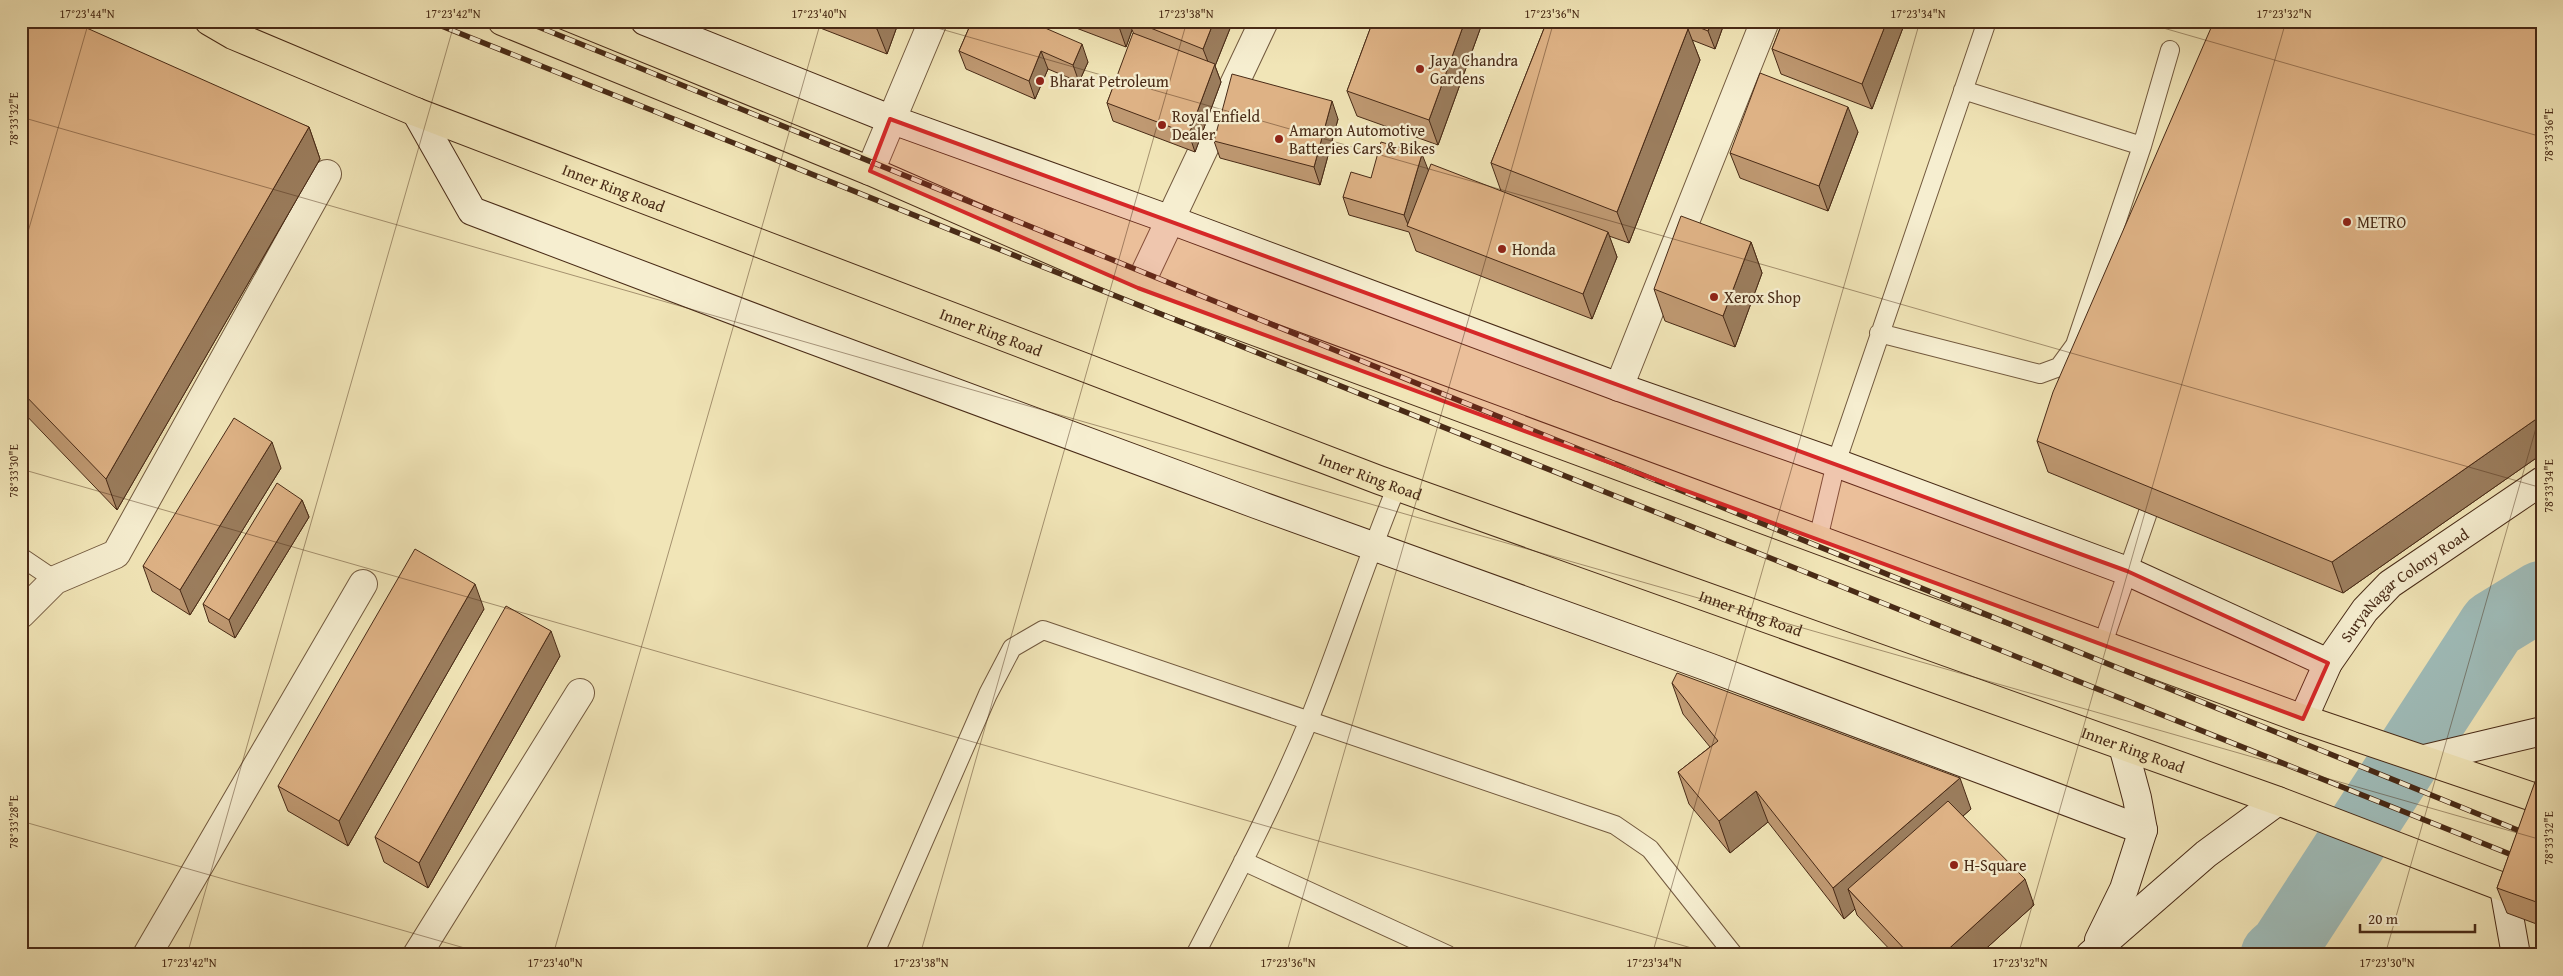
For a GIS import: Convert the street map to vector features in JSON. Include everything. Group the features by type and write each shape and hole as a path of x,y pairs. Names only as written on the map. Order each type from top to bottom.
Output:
{"highway":[{"name":"Inner Ring Road","path":"209,21 232,35 416,112 1397,486 2278,801 2542,902"},
{"path":"502,21 870,171 1138,288 2303,720 2542,800"}],"street":[{"path":"645,21 890,119 1171,220 1619,387 1836,463 2126,571 2328,663"},
{"path":"870,171 890,119 933,21"},
{"path":"1138,288 1264,21"},
{"path":"1619,387 1765,21"},
{"path":"416,112 472,211 812,340 1372,546 1711,668 2143,830"},
{"path":"21,614 55,580 116,554 327,174"},
{"name":"SuryaNagar Colony Road","path":"2303,720 2328,663 2366,610 2390,584 2542,482"},
{"path":"147,955 363,584"},
{"path":"417,955 580,693"},
{"path":"2424,759 2542,731"},
{"path":"2091,954 2124,889 2143,830 2137,798 2123,746"},
{"path":"2091,954 2206,854 2278,801"},
{"path":"2504,888 2516,955"}],"lane":[{"path":"1818,539 1836,463 1987,21"},
{"path":"1879,333 2040,374 2059,367 2075,344 2142,146 2170,50"},
{"path":"1963,90 2142,146"},
{"path":"2102,646 2126,571 2161,474"},
{"path":"1195,955 1243,861 1309,720 1372,546 1397,486"},
{"path":"21,557 55,580"},
{"path":"874,955 988,694 1012,648 1043,630 1615,825 1650,849 1734,955"},
{"path":"1243,861 1448,955"}],"highlighted area":[{"path":"890,119 2127,571 2328,663 2303,719 1138,288 870,171"}],"building":[{"path":"21,21 71,21 309,127 106,479 21,391"},
{"path":"858,21 880,21 877,29"},
{"path":"972,21 1029,21 1082,44 1073,65 1041,51 1029,81 959,51"},
{"path":"1133,21 1214,21 1203,49"},
{"name":"Jaya Chandra Gardens","path":"1373,21 1465,21 1429,120 1347,91"},
{"path":"1547,21 1668,21 1688,29 1617,212 1491,163"},
{"path":"1683,21 1712,21 1708,31"},
{"path":"1783,21 1887,21 1862,84 1772,49"},
{"name":"METRO","path":"2214,21 2542,21 2542,415 2332,562 2037,441 2053,392"},
{"path":"1133,33 1215,64 1189,134 1107,103"},
{"path":"1760,73 1848,107 1819,186 1730,153"},
{"name":"Amaron Automotive Batteries Cars & Bikes","path":"1232,74 1332,101 1314,167 1214,141"},
{"path":"1381,142 1422,154 1404,215 1343,197 1351,172 1371,178"},
{"path":"1431,164 1608,232 1583,294 1407,226"},
{"path":"1681,216 1751,242 1723,316 1654,289"},
{"path":"234,418 272,442 180,590 143,566"},
{"path":"277,483 302,500 229,620 203,604"},
{"path":"415,549 475,584 339,821 278,786"},
{"path":"506,606 551,631 419,863 375,837"},
{"path":"1677,673 1960,778 1833,888 1756,791 1719,821 1678,772 1718,741 1672,683"},
{"path":"2542,765 2542,904 2497,888"},
{"name":"H-Square","path":"1948,801 2025,879 1942,955 1910,955 1848,889"}],"waterway":[{"path":"2275,955 2284,947 2493,625 2542,595"}],"railway":[{"path":"429,21 2542,867"},
{"path":"524,21 2542,840"}],"place":[{"name":"Jaya Chandra Gardens","path":"1420,69"},
{"name":"Bharat Petroleum","path":"1040,81"},
{"name":"Royal Enfield Dealer","path":"1162,125"},
{"name":"Amaron Automotive Batteries Cars & Bikes","path":"1279,139"},
{"name":"METRO","path":"2347,222"},
{"name":"Honda","path":"1502,249"},
{"name":"Xerox Shop","path":"1714,297"},
{"name":"H-Square","path":"1954,865"}]}
